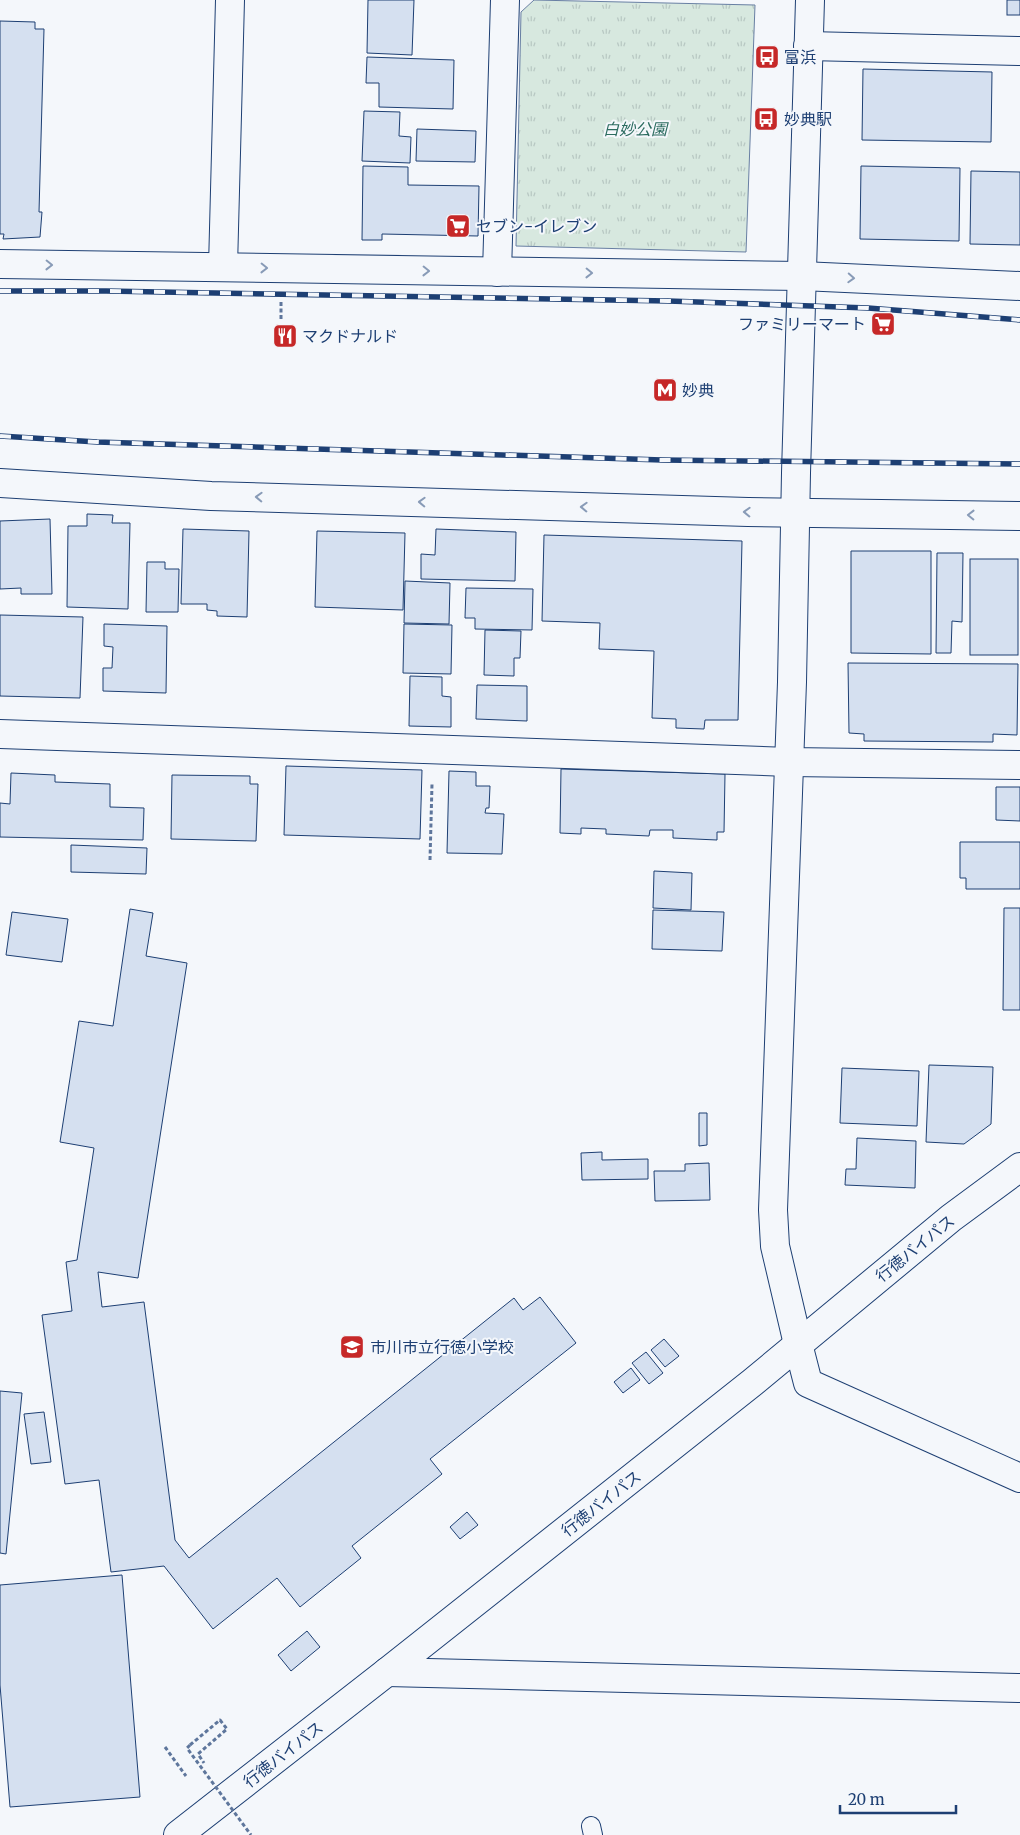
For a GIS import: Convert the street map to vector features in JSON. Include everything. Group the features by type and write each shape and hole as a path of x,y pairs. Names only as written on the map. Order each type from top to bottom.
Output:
{"street":[{"path":"223,267 230,0"},
{"path":"497,272 504,0"},
{"path":"810,0 789,762 773,1210 775,1246 808,1383 1019,1476"},
{"path":"808,46 1020,51"},
{"path":"0,264 802,276 1020,286"},
{"path":"0,483 211,496 795,513 1020,516"},
{"path":"0,734 789,762 1020,765"},
{"name":"行徳バイパス","path":"183,1834 753,1382 951,1218 1020,1167"},
{"path":"387,1672 1020,1688"}],"path":[{"path":"430,860 432,775"},
{"path":"204,1762 198,1754 227,1729 220,1720 187,1748 251,1835"},
{"path":"165,1747 186,1776"}],"green space":[{"name":"白妙公園","path":"534,0 755,5 746,252 516,246 521,12"}],"building":[{"path":"368,0 414,0 412,55 367,53"},
{"path":"1007,0 1020,0 1020,15 1007,15"},
{"path":"0,21 35,22 35,29 44,29 39,212 42,212 40,237 3,239 4,234 0,234"},
{"path":"367,57 454,60 453,109 379,107 379,83 366,83"},
{"path":"863,69 992,72 991,142 862,140"},
{"path":"364,111 400,112 399,136 411,137 410,163 362,161"},
{"path":"417,129 476,131 475,162 416,161"},
{"path":"363,166 408,167 408,185 479,186 478,236 382,234 382,240 362,240"},
{"path":"861,166 960,168 959,241 860,239"},
{"path":"971,171 1020,172 1020,245 970,244"},
{"path":"87,514 113,515 112,523 130,523 128,609 67,607 68,526 87,526"},
{"path":"50,519 52,594 21,594 21,588 0,589 0,521"},
{"path":"183,529 249,531 247,617 217,616 217,611 207,610 207,604 181,604"},
{"path":"436,529 516,532 515,581 421,579 421,554 435,555"},
{"path":"317,531 405,533 403,610 315,607"},
{"path":"544,535 742,541 738,720 705,720 704,729 676,728 676,719 652,718 654,651 599,649 600,623 542,621"},
{"path":"851,551 931,551 931,654 851,653"},
{"path":"937,553 963,553 962,622 952,621 951,653 936,653"},
{"path":"970,559 1018,559 1018,655 970,655"},
{"path":"147,562 165,562 165,569 179,569 178,612 146,612"},
{"path":"405,581 450,583 449,624 404,623"},
{"path":"466,588 533,589 532,630 475,629 475,618 465,618"},
{"path":"0,615 83,617 80,698 0,696"},
{"path":"104,624 167,626 166,693 103,691 103,668 112,668 113,647 104,646"},
{"path":"404,624 452,625 451,674 403,673"},
{"path":"485,630 521,631 520,658 514,658 514,676 484,675"},
{"path":"848,663 1018,664 1017,735 993,734 993,742 864,741 864,734 849,733"},
{"path":"410,676 442,677 442,696 451,697 451,727 409,726"},
{"path":"477,685 527,686 527,721 476,719"},
{"path":"286,766 422,770 420,839 284,835"},
{"path":"561,769 725,774 724,832 717,832 717,840 673,838 673,830 650,830 649,836 606,834 606,829 581,828 581,834 560,833"},
{"path":"449,771 476,772 476,786 490,786 489,808 486,808 485,813 504,814 502,854 447,853"},
{"path":"11,773 55,775 55,782 110,784 110,807 144,808 143,840 0,837 0,803 10,804"},
{"path":"172,775 250,776 250,784 258,784 256,841 171,839"},
{"path":"996,787 1020,787 1020,821 996,820"},
{"path":"960,842 1020,842 1020,889 966,889 966,878 960,878"},
{"path":"71,845 147,848 146,874 71,872"},
{"path":"654,871 692,873 691,910 653,908"},
{"path":"1004,908 1020,908 1020,1010 1003,1010"},
{"path":"130,909 153,913 146,956 187,963 138,1278 98,1272 102,1307 144,1302 175,1540 189,1558 514,1298 523,1310 540,1297 576,1343 430,1459 442,1474 352,1546 361,1558 300,1607 277,1578 213,1629 164,1566 111,1572 99,1480 65,1484 42,1315 72,1311 66,1262 77,1260 94,1148 60,1142 79,1021 113,1026"},
{"path":"653,910 724,912 722,951 652,949"},
{"path":"12,912 68,919 62,962 6,955"},
{"path":"929,1065 993,1067 991,1124 964,1144 926,1142"},
{"path":"842,1068 919,1071 917,1126 840,1123"},
{"path":"699,1113 707,1113 707,1145 699,1146"},
{"path":"857,1138 916,1141 915,1188 845,1185 846,1169 856,1169"},
{"path":"602,1152 602,1160 648,1159 648,1179 582,1180 581,1153"},
{"path":"709,1163 710,1200 655,1201 654,1171 685,1171 685,1164"},
{"path":"664,1339 679,1356 665,1367 651,1350"},
{"path":"646,1352 663,1373 649,1384 632,1363"},
{"path":"631,1368 640,1380 623,1393 614,1382"},
{"path":"0,1391 22,1393 6,1554 0,1553"},
{"path":"44,1412 51,1462 31,1464 24,1414"},
{"path":"467,1512 478,1525 460,1539 450,1527"},
{"path":"122,1575 140,1797 10,1807 0,1685 0,1585"},
{"path":"307,1631 320,1647 291,1671 278,1655"}],"railway":[{"path":"0,291 106,291 668,301 868,308 1020,320"},
{"path":"0,436 97,442 662,460 1020,464"}],"place":[{"name":"富浜","path":"767,57"},
{"name":"妙典駅","path":"766,119"},
{"name":"セブン-イレブン","path":"458,226"},
{"name":"ファミリーマート","path":"883,324"},
{"name":"マクドナルド","path":"285,336"},
{"name":"妙典","path":"665,390"},
{"name":"市川市立行徳小学校","path":"352,1347"}]}
